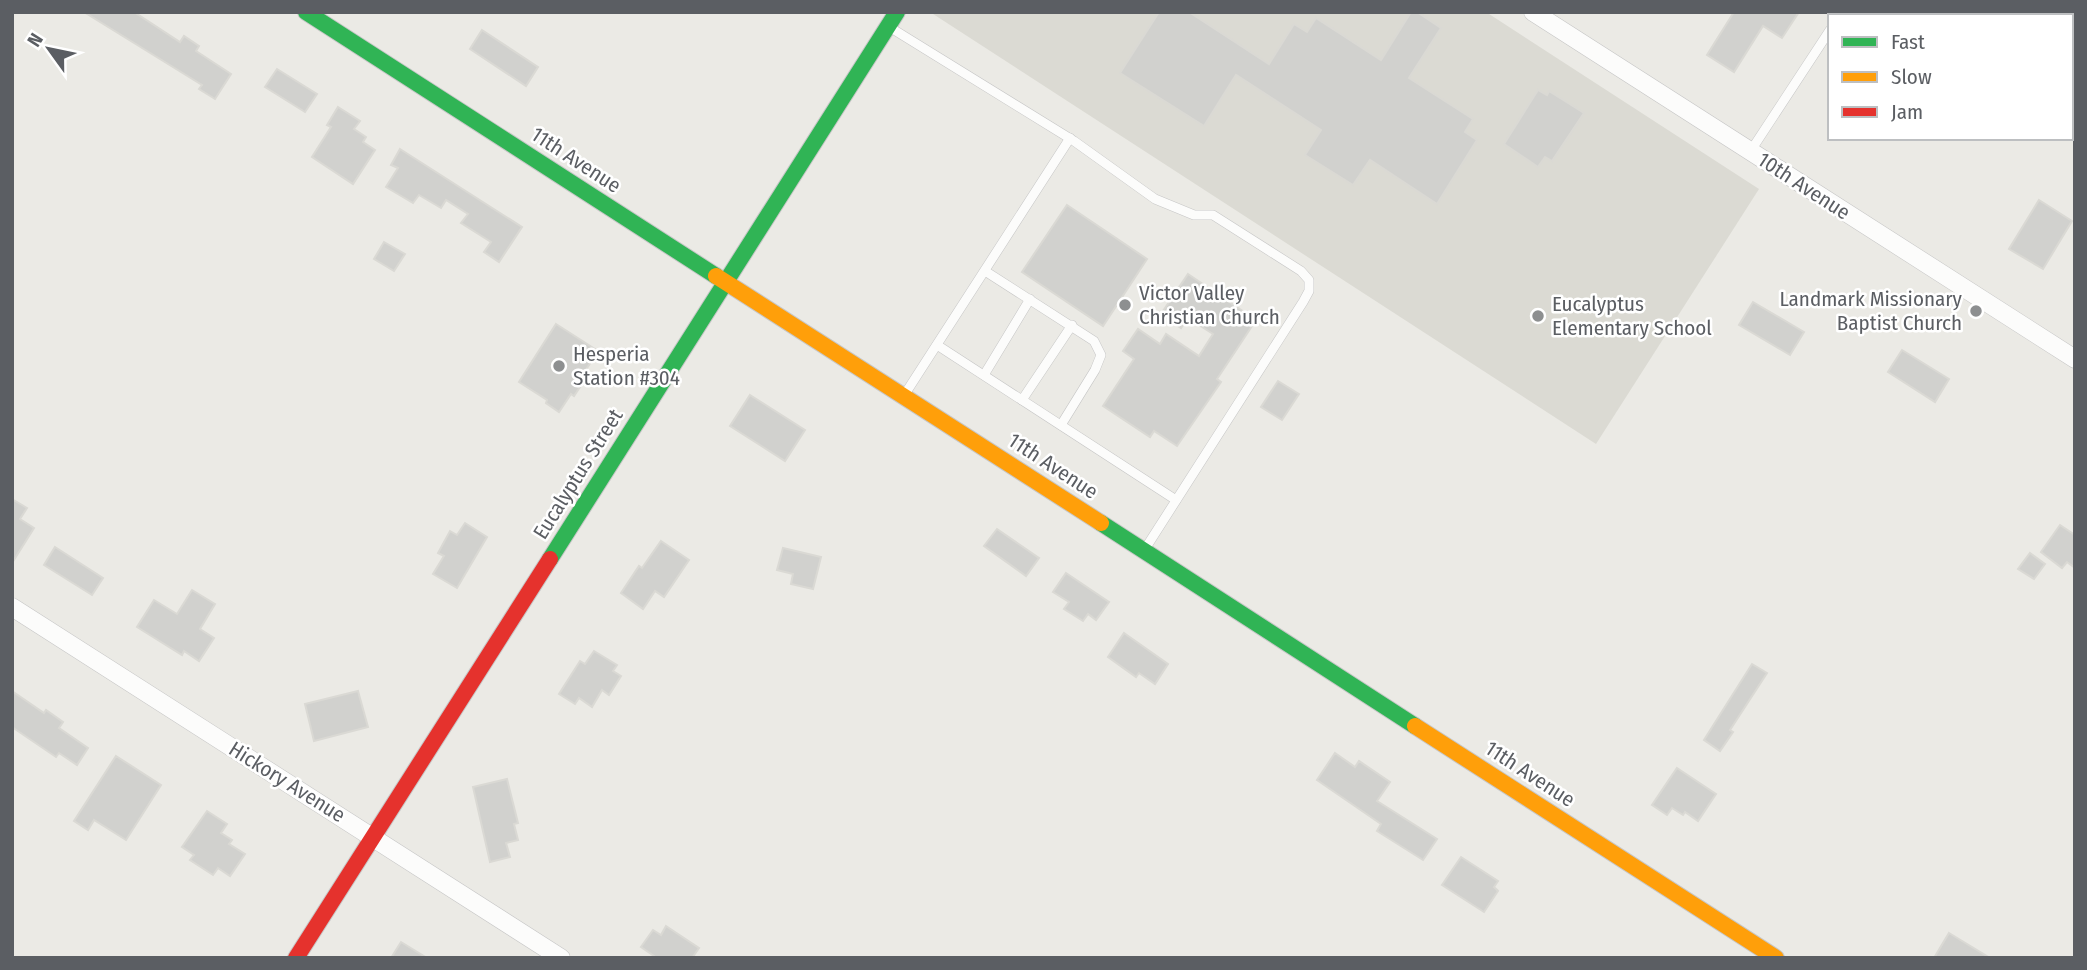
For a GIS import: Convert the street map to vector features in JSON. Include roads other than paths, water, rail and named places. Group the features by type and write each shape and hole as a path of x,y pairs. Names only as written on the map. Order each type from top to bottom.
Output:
{"main road":[{"name":"11th Avenue","path":"306,12 1776,958"},
{"name":"Eucalyptus Street","path":"296,958 892,19"}],"street":[{"name":"10th Avenue","path":"1533,12 2075,359"},
{"name":"Hickory Avenue","path":"12,607 561,958"}],"lane":[{"path":"892,19 1070,138 1155,199 1194,215 1213,215 1301,271 1309,281 1309,291 1303,302 1144,550"},
{"path":"1750,152 1828,33"},
{"path":"905,395 1070,138"},
{"path":"985,271 1072,325 1094,341 1101,355 1096,370 1061,425"},
{"path":"984,375 1030,299"},
{"path":"1022,400 1072,325"},
{"path":"937,345 1176,500"}],"place":[{"name":"Victor Valley Christian Church","path":"1125,305"},
{"name":"Landmark Missionary Baptist Church","path":"1976,311"},
{"name":"Eucalyptus Elementary School","path":"1538,316"},
{"name":"Hesperia Station #304","path":"559,366"}]}
